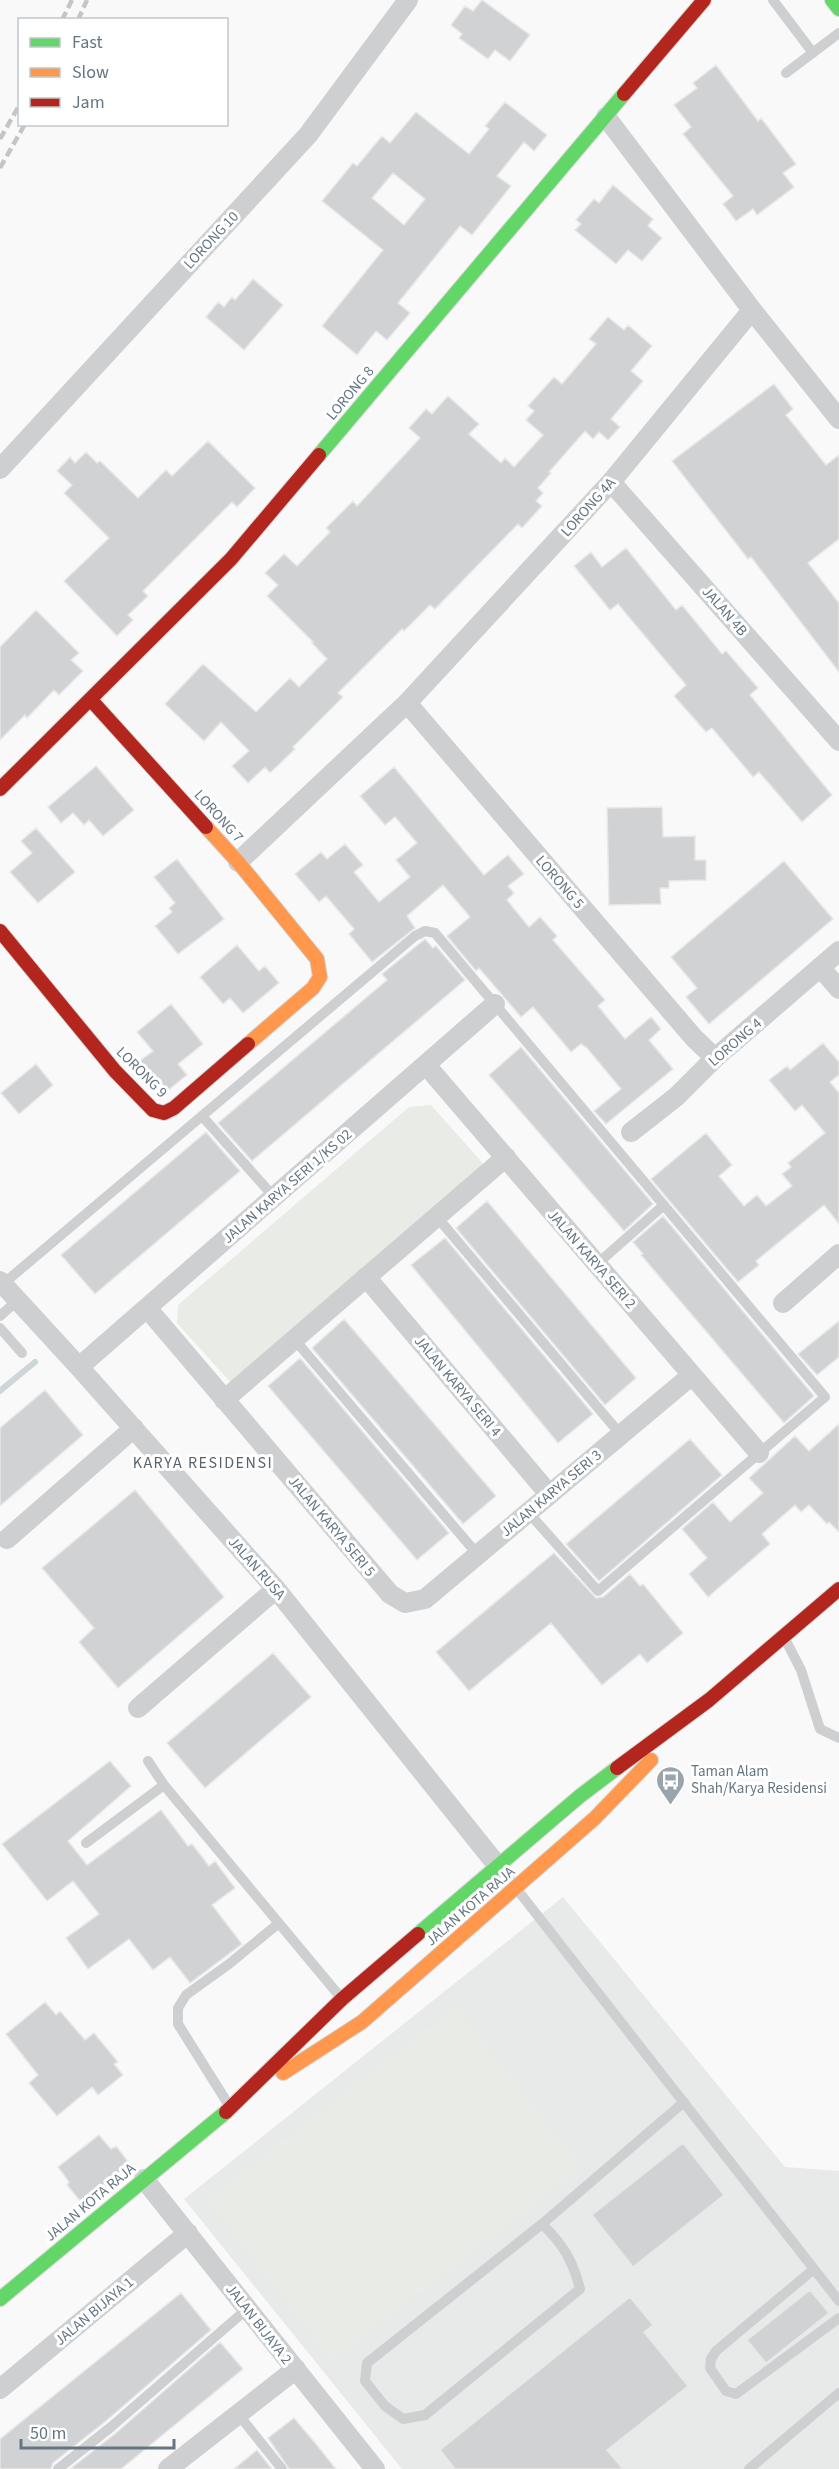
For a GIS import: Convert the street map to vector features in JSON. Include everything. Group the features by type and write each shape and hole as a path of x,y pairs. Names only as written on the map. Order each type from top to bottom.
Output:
{"street":[{"name":"LORONG 10","path":"0,470 308,135 408,0"},
{"name":"LORONG 8","path":"0,789 231,559 704,0"},
{"path":"832,0 839,9"},
{"path":"606,117 752,310 839,419"},
{"name":"LORONG 4A","path":"238,862 407,703 611,482 752,310"},
{"name":"JALAN 4B","path":"611,482 839,741"},
{"name":"LORONG 7","path":"91,700 238,862 317,959"},
{"name":"LORONG 5","path":"407,703 694,1038 715,1058"},
{"name":"LORONG 9","path":"0,931 115,1071 153,1110 164,1113 174,1107 313,988 320,977 317,959"},
{"name":"LORONG 4","path":"631,1132 677,1096 715,1058 839,951"},
{"path":"820,967 839,989"},
{"name":"JALAN KARYA SERI 1/KS 02","path":"79,1366 495,1004"},
{"name":"JALAN KARYA SERI 2","path":"426,1065 759,1453"},
{"path":"224,1400 506,1157"},
{"path":"783,1303 839,1254"},
{"name":"JALAN KARYA SERI 4","path":"366,1277 549,1494"},
{"name":"JALAN RUSA","path":"1,1283 79,1366 276,1589 515,1888"},
{"name":"JALAN KARYA SERI 5","path":"147,1308 390,1594 405,1603"},
{"name":"JALAN KARYA SERI 3","path":"405,1603 425,1599 692,1375"},
{"path":"7,1539 134,1428"},
{"path":"138,1708 276,1589"},
{"name":"JALAN KOTA RAJA","path":"0,2299 230,2108 342,1999 580,1796 709,1700 839,1589"},
{"name":"JALAN KOTA RAJA","path":"230,2108 362,2022 595,1818 709,1700"},
{"name":"JALAN BIJAYA 2","path":"144,2179 375,2469"},
{"name":"JALAN BIJAYA 1","path":"0,2389 188,2233"},
{"path":"179,2466 238,2414 296,2369"}],"lane":[{"path":"773,0 813,53"},
{"path":"786,73 839,33"},
{"path":"1,1283 415,936 425,931 435,933 825,1397 598,1591 528,1512"},
{"path":"202,1116 274,1197"},
{"path":"597,1264 664,1205"},
{"path":"437,1217 621,1435"},
{"path":"0,1316 18,1300"},
{"path":"0,1328 22,1353"},
{"path":"294,1339 478,1555"},
{"path":"784,1636 801,1670 820,1729 839,1738"},
{"path":"148,1761 164,1785 342,1999"},
{"path":"86,1843 164,1785"},
{"path":"515,1888 839,2301"},
{"path":"230,2108 178,2024 178,2008 194,1989 230,1964 279,1923"},
{"path":"542,2224 561,2242 576,2272 580,2289 424,2415 403,2419 386,2406 365,2381 367,2363 542,2224 684,2102"},
{"path":"814,2269 716,2351 711,2359 710,2368 726,2391 736,2394 839,2318"},
{"path":"58,2469 111,2427 247,2308"},
{"path":"749,2469 839,2393"},
{"path":"238,2414 282,2469"}],"shaded area":[{"path":"431,1105 487,1168 232,1384 177,1323 178,1305 409,1107"},
{"path":"563,1897 785,2167 839,2171 839,2469 402,2469 184,2199"},
{"path":"456,2006 582,2168 332,2361 206,2200"}],"building":[{"path":"482,0 530,35 510,61 495,50 488,59 459,38 462,34 451,25 465,6 473,11"},
{"path":"716,65 758,121 761,118 796,164 783,173 794,187 757,215 753,209 736,221 723,204 733,196 683,134 691,127 674,105 697,88 693,83"},
{"path":"505,102 547,135 534,151 524,142 497,176 511,186 472,235 460,226 398,303 410,313 387,340 376,331 357,355 322,326 383,250 322,201 353,163 357,166 382,136 390,143 416,112 469,154 489,129 485,126","holes":["393,173 425,199 404,225 372,198"]},
{"path":"613,185 653,219 648,226 662,238 642,261 628,250 616,264 575,230 581,224 576,220 594,199 599,203"},
{"path":"253,279 283,305 244,350 206,317 218,302 224,307 232,297 235,300"},
{"path":"608,317 624,330 628,325 652,346 631,371 643,381 611,419 620,427 608,440 599,432 593,439 585,431 538,488 543,493 536,501 542,506 522,528 518,524 435,609 430,605 404,631 402,629 338,693 343,697 293,747 295,749 270,773 265,767 248,783 232,766 249,751 221,722 204,741 165,704 203,664 256,712 290,678 299,687 327,659 267,596 278,585 265,573 284,554 297,566 330,532 326,528 353,501 357,506 420,438 409,428 426,409 432,414 448,396 479,424 469,434 501,463 505,458 514,467 543,435 526,420 534,411 528,406 554,377 562,384 596,344 589,339"},
{"path":"774,384 793,409 786,415 826,465 839,455 839,539 808,563 839,603 839,672 751,557 748,559 672,461"},
{"path":"208,441 255,488 237,507 232,502 143,591 148,596 128,615 133,620 117,636 64,581 109,538 64,493 72,485 57,471 70,457 75,463 86,452 97,463 100,461 138,498 166,470 172,476"},
{"path":"626,548 676,610 682,605 722,654 726,651 758,688 750,695 832,795 802,822 759,772 753,777 712,728 706,732 674,696 686,685 618,604 610,610 574,566 591,552 602,567"},
{"path":"36,610 79,653 71,660 83,671 59,695 54,690 27,718 25,715 0,740 0,647"},
{"path":"96,766 134,810 103,836 89,820 84,825 73,813 61,823 48,807"},
{"path":"394,767 484,875 508,855 524,874 508,886 514,893 507,900 529,927 540,917 557,936 553,940 605,1000 598,1006 625,1039 651,1017 661,1029 649,1040 673,1069 606,1124 594,1111 621,1089 587,1048 581,1044 571,1052 533,1007 521,1017 479,968 476,971 447,936 470,917 443,885 407,916 415,928 372,962 349,934 354,929 326,896 319,902 295,874 321,852 327,859 345,844 363,865 354,872 379,902 410,877 396,860 417,843 395,817 385,825 360,796"},
{"path":"662,807 663,837 695,836 695,860 706,860 706,880 669,881 669,888 660,888 661,904 609,905 607,808"},
{"path":"36,828 75,872 38,903 10,872 32,853 21,841"},
{"path":"177,859 224,919 178,954 155,926 172,912 169,908 175,903 154,877"},
{"path":"784,861 833,919 709,1024 686,997 697,988 671,957"},
{"path":"425,939 433,948 436,946 465,980 252,1161 218,1123 387,980 382,974"},
{"path":"237,945 259,971 265,966 279,983 243,1013 230,998 223,1004 200,977"},
{"path":"171,1004 203,1044 178,1064 187,1075 162,1095 134,1065 153,1051 137,1032"},
{"path":"823,1043 839,1062 839,1075 830,1082 839,1093 839,1224 824,1205 756,1261 759,1265 738,1282 651,1179 706,1133 732,1165 719,1176 744,1206 757,1195 766,1206 792,1186 782,1174 791,1167 788,1163 825,1133 802,1105 795,1111 769,1080 787,1066 790,1070"},
{"path":"521,1047 653,1204 624,1231 489,1075"},
{"path":"36,1064 53,1085 19,1114 1,1093"},
{"path":"206,1132 240,1171 95,1294 61,1255"},
{"path":"487,1201 636,1378 605,1405 456,1228"},
{"path":"663,1216 814,1396 784,1423 641,1255 643,1254 633,1242"},
{"path":"445,1238 593,1414 558,1443 411,1265"},
{"path":"344,1319 496,1496 463,1524 312,1348"},
{"path":"839,1321 839,1357 817,1375 798,1354"},
{"path":"300,1358 449,1533 417,1560 268,1386"},
{"path":"45,1390 83,1435 0,1506 0,1428"},
{"path":"839,1424 839,1532 829,1522 827,1524 809,1505 801,1512 795,1505 762,1534 770,1544 708,1597 689,1574 707,1558 682,1529 713,1502 730,1522 763,1493 749,1478 795,1436 809,1451"},
{"path":"690,1439 722,1475 599,1581 566,1544"},
{"path":"135,1490 224,1597 118,1688 79,1642 94,1628 42,1568"},
{"path":"554,1553 596,1598 603,1597 630,1574 640,1586 643,1584 683,1633 647,1663 640,1654 602,1685 551,1623 469,1691 436,1652"},
{"path":"273,1653 311,1697 205,1788 167,1743"},
{"path":"110,1761 131,1786 68,1841 87,1865 161,1810 188,1846 192,1844 209,1866 215,1861 235,1888 212,1905 242,1944 190,1983 170,1957 153,1970 129,1939 88,1969 66,1938 99,1914 73,1881 47,1901 2,1844"},
{"path":"45,2002 56,2015 60,2011 85,2040 94,2033 118,2062 114,2064 123,2075 98,2095 92,2087 57,2116 29,2083 38,2075 6,2034"},
{"path":"99,2135 111,2149 116,2146 130,2164 81,2202 67,2185 69,2182 58,2167"},
{"path":"683,2143 724,2195 633,2267 592,2215"},
{"path":"810,2290 829,2313 766,2363 747,2340"},
{"path":"181,2293 211,2330 106,2421 53,2463 51,2469 0,2469 0,2439"},
{"path":"630,2297 653,2325 644,2332 688,2386 607,2450 623,2469 455,2469 440,2450"},
{"path":"220,2342 243,2369 121,2469 70,2469 116,2433"},
{"path":"294,2418 336,2469 289,2469 268,2438"},
{"path":"257,2450 272,2469 234,2469"}],"waterway":[{"path":"0,1391 35,1362"}],"railway":[{"path":"63,18 72,0"},
{"path":"79,18 87,0"},
{"path":"0,139 18,108"},
{"path":"0,168 24,126"}],"traffic: fast":[{"path":"832,0 839,9"},
{"path":"319,455 624,94"},
{"path":"418,1934 580,1796 617,1768"},
{"path":"0,2299 226,2112"}],"traffic: slow":[{"path":"206,827 238,862 317,959 320,977 313,988 248,1044"},
{"path":"283,2073 362,2022 595,1818 651,1760"}],"traffic: jam":[{"path":"624,94 704,0"},
{"path":"0,789 231,559 319,455"},
{"path":"91,700 206,827"},
{"path":"0,931 115,1071 153,1110 164,1113 174,1108 248,1044"},
{"path":"617,1768 709,1700 839,1589"},
{"path":"226,2112 342,1999 418,1934"}],"place":[{"name":"Taman Alam Shah/Karya Residensi","path":"670,1806"}],"district":[{"name":"KARYA RESIDENSI","path":"203,1462"}]}
